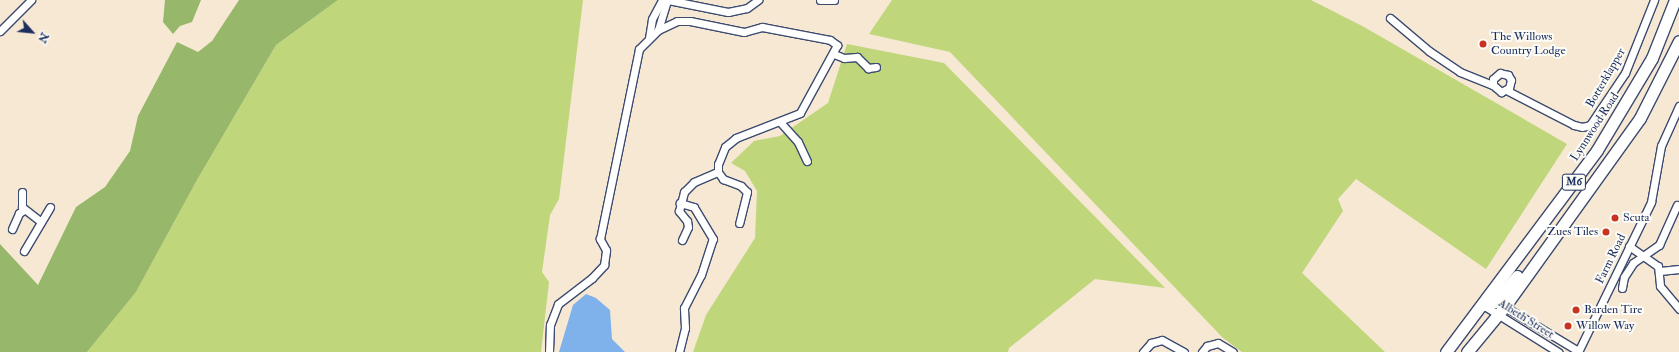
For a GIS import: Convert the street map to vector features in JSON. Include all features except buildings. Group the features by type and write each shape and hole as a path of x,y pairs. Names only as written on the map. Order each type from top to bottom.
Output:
{"main road":[{"name":"Lynnwood Road","path":"1468,352 1493,306 1616,121 1652,58 1676,0"},
{"name":"Lynnwood Road","path":"1446,352 1493,306 1572,210 1640,118 1679,42"},
{"path":"1452,352 1481,317 1493,306"}],"street":[{"path":"0,31 31,0"},
{"path":"649,38 652,19 662,0"},
{"path":"658,30 669,1 728,12 747,8 758,0"},
{"path":"820,0 834,0"},
{"name":"Botterklapper","path":"1506,90 1574,125 1582,127 1590,125 1625,72 1654,0"},
{"path":"1390,18 1444,62 1487,85 1493,85"},
{"path":"549,352 550,325 558,304 592,278 604,265 606,252 600,238 610,199 638,54 641,46 658,30 682,20 744,32 762,27 833,41 837,46 803,110 797,116 728,143 718,164 718,172 723,179 741,186 747,192 739,223"},
{"path":"834,54 844,58 857,57 868,68 876,66"},
{"path":"1505,74 1511,83 1506,90 1498,91 1493,85 1494,76 1505,74"},
{"name":"Farm Road","path":"1578,352 1651,202 1661,146 1679,106"},
{"path":"781,122 798,142 807,161"},
{"path":"682,240 688,225 679,211 684,192 690,184 718,172"},
{"path":"22,192 24,210 41,222"},
{"path":"679,352 685,328 684,308 700,275 713,239 694,207 680,203"},
{"path":"1622,288 1628,269 1637,260 1646,256 1659,245 1677,205"},
{"path":"24,251 50,207"},
{"path":"12,229 19,213 24,210"},
{"path":"1629,246 1646,256 1660,271 1660,286 1679,308"},
{"path":"1660,271 1679,269"},
{"name":"Albeth Street","path":"1493,306 1578,352"},
{"name":"Albeth Street","path":"1493,306 1558,352"},
{"path":"1143,352 1150,343 1162,340 1184,352"},
{"path":"1202,352 1207,346 1218,343 1233,352"}],"green space":[{"path":"165,0 201,0 192,22 180,26 173,34 163,22"},
{"path":"239,0 338,0 276,45 197,180 136,292 87,352 0,352 0,244 38,285 76,207 105,187 130,151 138,116 177,42 198,52 212,41"},
{"path":"338,0 583,0 559,199 550,215 542,272 549,282 541,352 87,352 136,292 197,180 276,45"},
{"path":"892,0 1311,0 1364,27 1567,144 1486,269 1356,179 1338,199 1343,211 1302,273 1385,352 1242,352 1223,338 950,52 869,34"},
{"path":"847,44 944,63 1165,288 1095,279 1009,348 1008,352 693,352 706,315 755,238 757,191 745,171 731,163 754,141 780,136 828,103"}],"water":[{"path":"586,294 596,298 610,310 612,339 625,352 559,352 573,305"}],"place":[{"name":"The Willows Country Lodge","path":"1483,44"},
{"name":"Scuta","path":"1615,218"},
{"name":"Zues Tiles","path":"1606,232"},
{"name":"Barden Tire","path":"1576,310"},
{"name":"Willow Way","path":"1568,326"}]}
